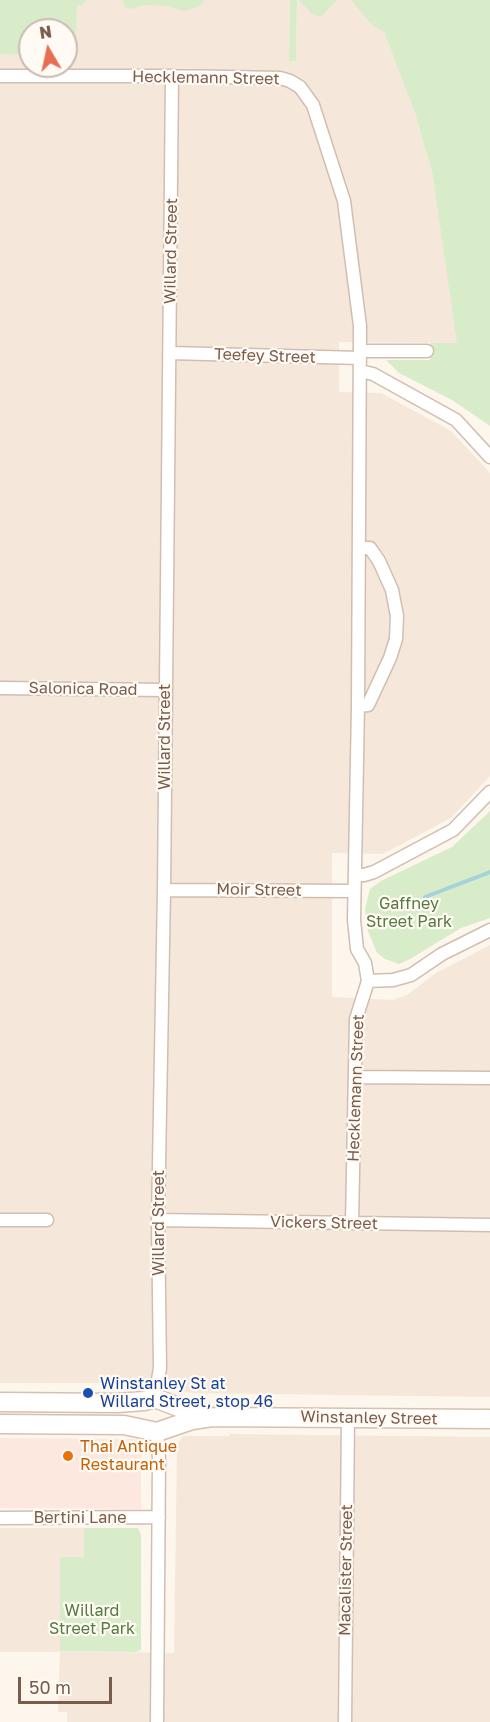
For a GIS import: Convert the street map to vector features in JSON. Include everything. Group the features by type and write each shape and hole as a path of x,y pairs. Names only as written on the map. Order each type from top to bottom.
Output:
{"street":[{"name":"Hecklemann Street","path":"0,76 280,78 300,87 313,105 344,201 358,300 360,360 358,706 354,891 356,942 358,953 367,970 368,981 356,1019 352,1223"},
{"name":"Willard Street","path":"155,1400 160,1368 158,1220 164,890 172,76"},
{"name":"Teefey Street","path":"170,353 360,360 427,351"},
{"path":"360,360 373,374 456,420 490,457"},
{"path":"358,706 368,705 390,658 396,639 397,616 392,590 379,561 370,548 359,548"},
{"name":"Salonica Road","path":"0,688 165,690"},
{"path":"355,875 364,876 374,872 453,830 490,792"},
{"name":"Moir Street","path":"164,890 354,891"},
{"path":"368,981 393,980 411,975 450,949 490,930"},
{"path":"355,1077 490,1078"},
{"path":"0,1220 47,1220"},
{"name":"Vickers Street","path":"158,1220 490,1225"},
{"path":"155,1400 170,1406 172,1417 156,1430 138,1422 137,1416 138,1410 155,1400"},
{"name":"Winstanley Street","path":"0,1402 117,1403 155,1400 212,1417"},
{"name":"Winstanley Street","path":"0,1424 124,1425 156,1430 212,1417 490,1419"},
{"name":"Macalister Street","path":"345,1722 348,1418"},
{"path":"156,1430 159,1460 157,1722"},
{"name":"Bertini Lane","path":"0,1518 159,1517"}],"shaded area":[{"path":"77,0 290,0 289,60 296,61 297,0 372,0 415,113 432,172 458,343 339,342 339,392 381,393 451,431 490,473 490,776 451,818 383,854 332,853 332,997 393,1000 407,995 436,973 490,945 490,1397 191,1393 141,1383 0,1383 0,54 18,55 18,78 78,78"},
{"path":"230,1434 490,1437 490,1722 67,1722 67,1712 58,1712 60,1652 0,1652 0,1528 84,1528 84,1557 60,1557 60,1651 174,1653 177,1445 183,1436 229,1436"},
{"path":"0,1438 141,1439 141,1509 0,1508"}],"green space":[{"path":"0,0 87,0 81,6 77,4 77,18 18,18 18,55 0,54"},
{"path":"123,0 204,0 200,6 184,11 168,6 144,5 131,9 125,7"},
{"path":"290,0 297,0 296,61 289,61"},
{"path":"299,0 337,0 321,17 312,14"},
{"path":"351,0 490,0 490,426 452,400 399,373 386,360 430,360 430,343 457,343 432,172 415,113 384,32 373,26"},
{"name":"Gaffney Street Park","path":"490,811 490,918 461,928 399,964 377,953 368,931 365,909 370,889 381,881 452,847"},
{"name":"Willard Street Park","path":"84,1528 138,1528 141,1535 141,1650 136,1652 60,1651 60,1557 84,1557"}],"waterway":[{"path":"425,897 490,872"}],"place":[{"name":"Winstanley St at Willard Street, stop 46","path":"88,1393"},
{"name":"Thai Antique Restaurant","path":"68,1456"}]}
